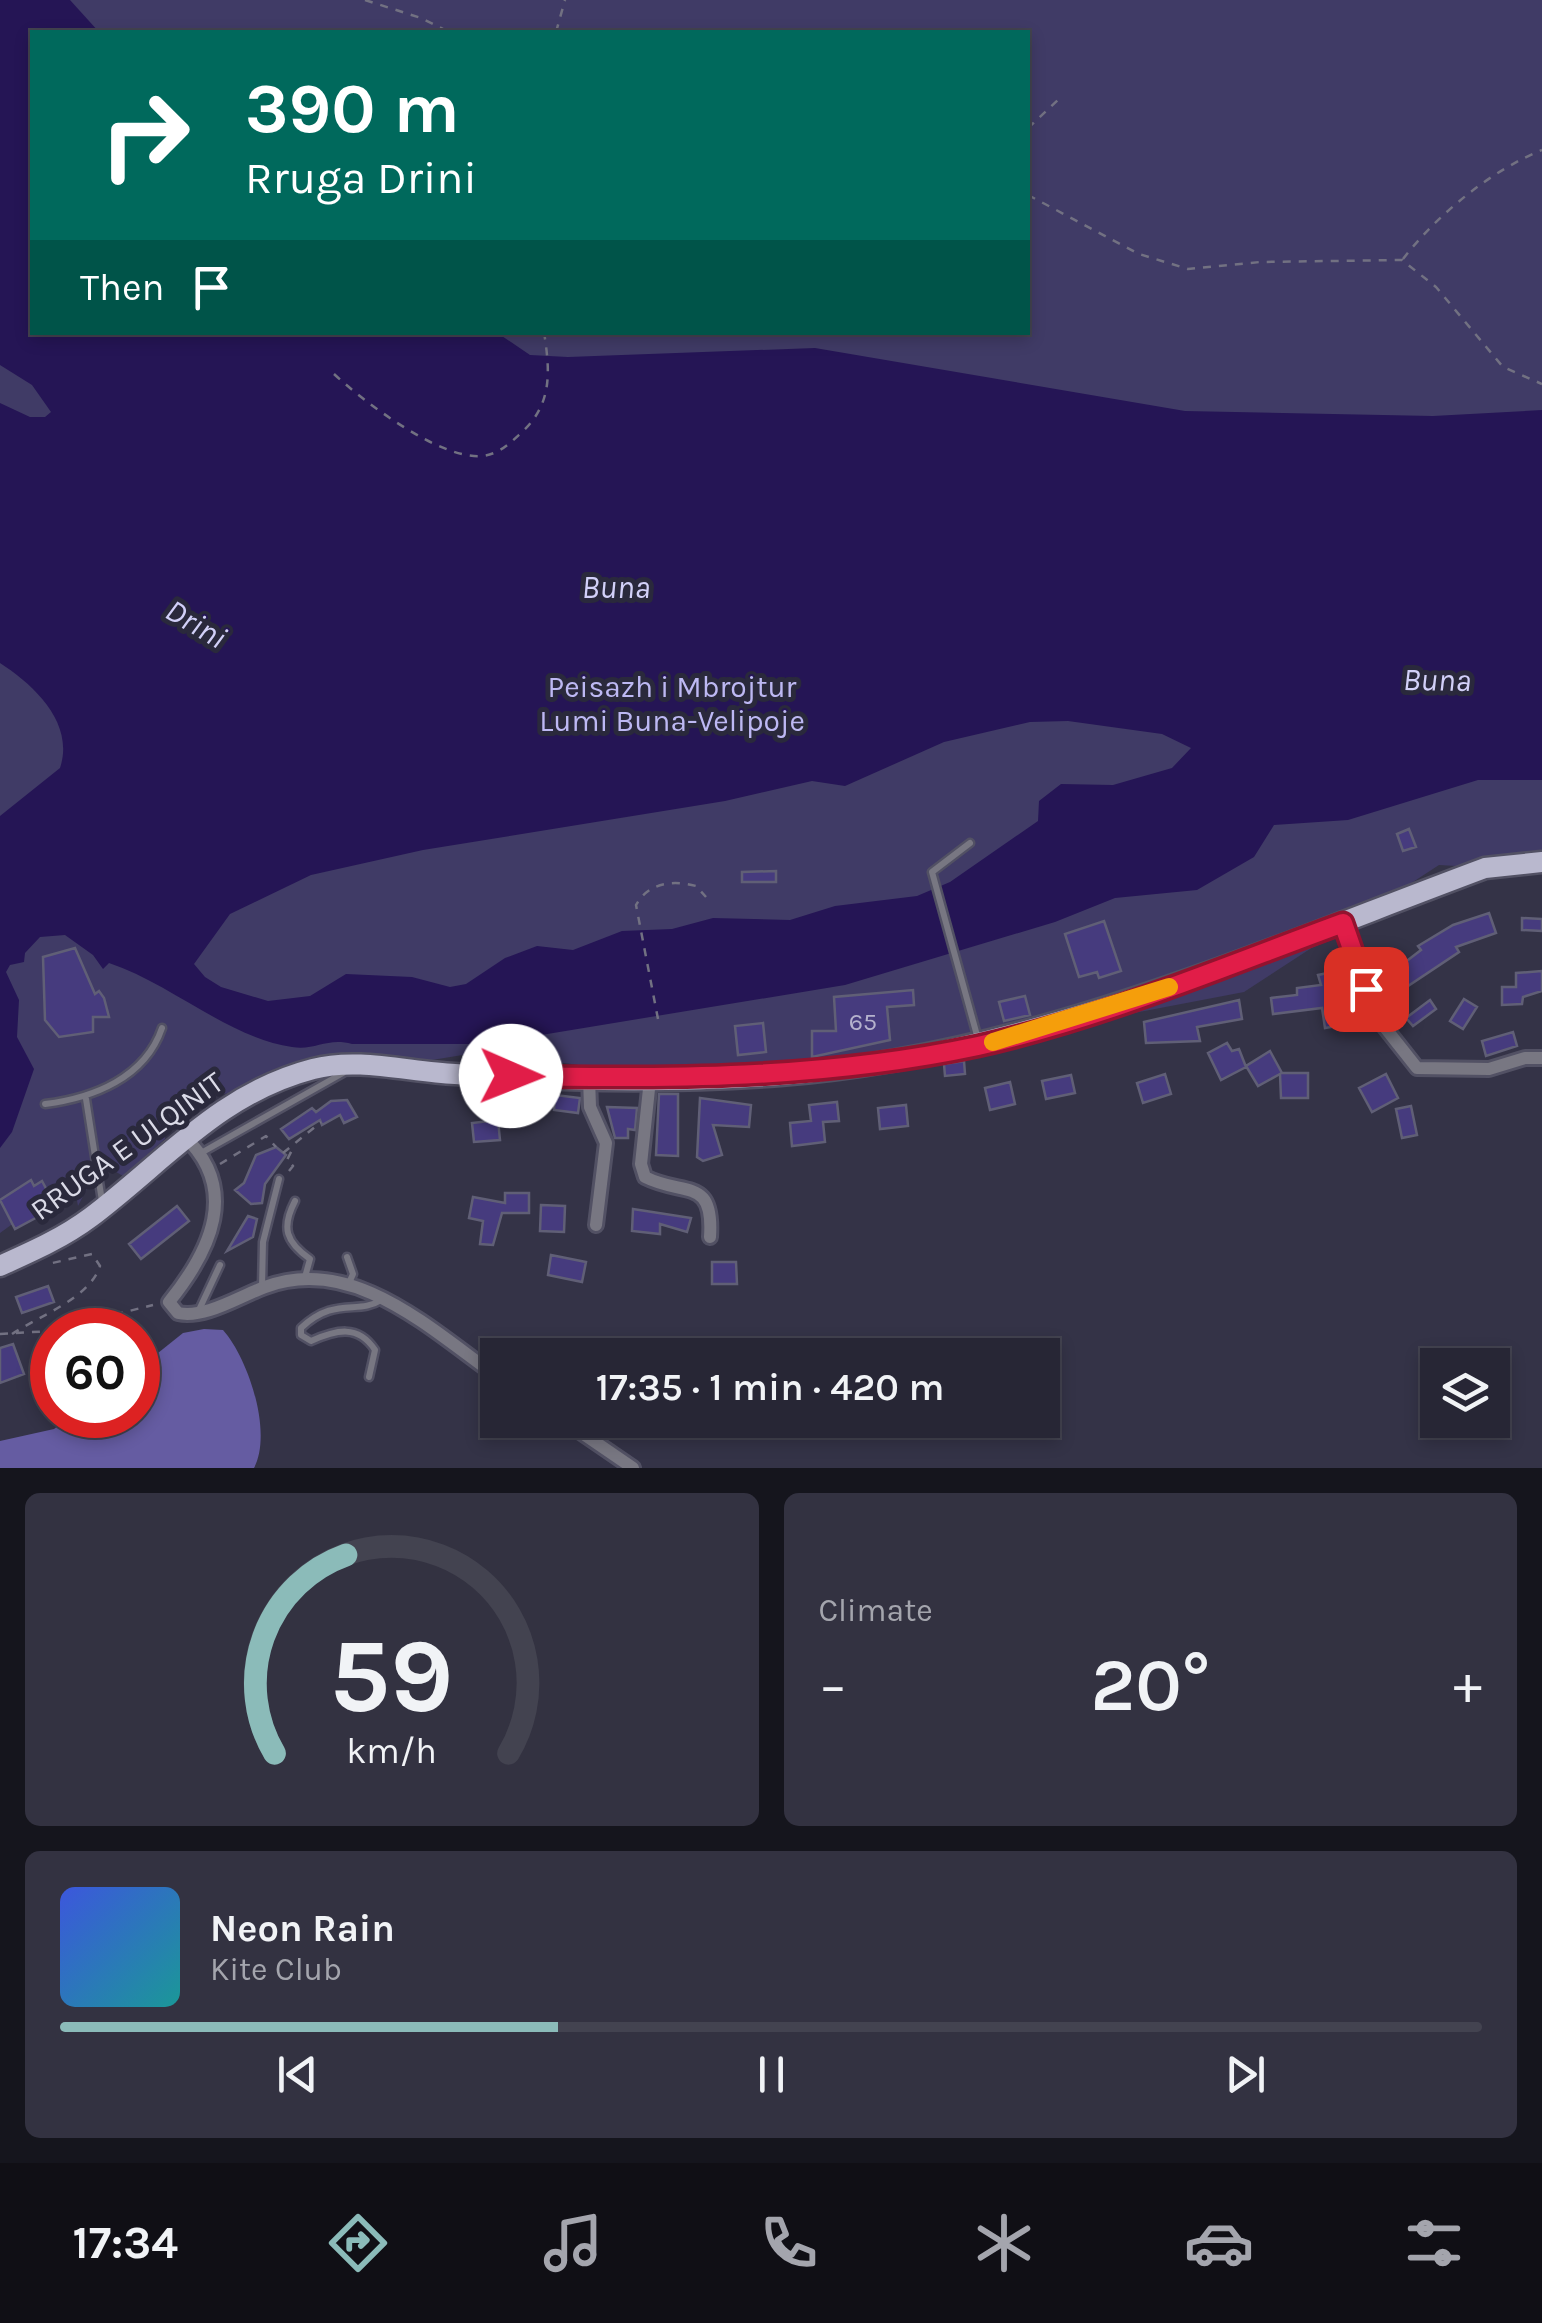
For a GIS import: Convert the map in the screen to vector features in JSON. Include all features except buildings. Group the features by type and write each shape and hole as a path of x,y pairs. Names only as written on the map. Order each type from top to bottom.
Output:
{"main road":[{"name":"RRUGA E ULQINIT","path":"0,1266 72,1230 184,1136 262,1088 316,1068 358,1066 455,1074 645,1079 824,1071 980,1045 1096,1013 1484,868 1542,862"}],"street":[{"path":"1343,923 1380,1020 1417,1068 1489,1069 1525,1058 1542,1058"},
{"path":"588,1078 590,1107 606,1143 596,1225"},
{"path":"645,1079 648,1108 641,1164 645,1177 692,1189 705,1198 712,1214 710,1237"},
{"path":"184,1136 203,1158 217,1194 215,1225 202,1255 169,1302 178,1313 198,1313 262,1288 306,1277 349,1282 480,1365"},
{"path":"590,1438 634,1468"}],"lane":[{"path":"970,843 932,872 962,968 980,1045"},
{"path":"46,1104 86,1098 125,1076 150,1052 162,1028"},
{"path":"203,1158 358,1066"},
{"path":"86,1098 104,1206"},
{"path":"262,1288 263,1242 279,1179"},
{"path":"295,1201 287,1236 291,1245 310,1258 306,1277"},
{"path":"347,1257 352,1274 349,1282"},
{"path":"198,1313 220,1265"},
{"path":"369,1377 374,1350 368,1340 355,1332 337,1330 312,1341 301,1335 300,1328 334,1306 374,1305 382,1300"}],"path":[{"path":"365,0 444,30"},
{"path":"557,30 565,0"},
{"path":"1030,126 1058,100"},
{"path":"1402,260 1440,219 1516,160 1542,150"},
{"path":"1030,196 1140,254 1188,269 1260,262 1402,260 1436,287 1504,366 1542,384"},
{"path":"334,374 403,427 458,452 481,456 506,448 543,404 550,384 544,335"},
{"path":"658,1019 636,904 661,884 696,886 706,897"},
{"path":"288,1172 293,1166 287,1160 293,1149 321,1122"},
{"path":"203,1158 220,1164 266,1136 276,1147"},
{"path":"283,1153 293,1149"},
{"path":"12,1334 90,1283 100,1266 92,1254 44,1264 34,1262 28,1254"},
{"path":"144,1308 169,1302"},
{"path":"0,1334 30,1332"}],"green space":[{"name":"Peisazh i Mbrojtur Lumi Buna-Velipoje","path":"0,0 1542,0 1542,871 1439,865 1244,992 893,1059 660,1076 481,1052 180,1101 165,1112 165,1139 123,1176 106,1166 104,1157 93,1165 94,1175 78,1206 73,1180 0,1233"}],"shaded area":[{"path":"223,1330 241,1358 259,1416 261,1435 254,1468 0,1468 0,1441 30,1434 30,1438 160,1438 160,1351 183,1333"}],"water":[{"name":"Buna","path":"0,0 70,0 97,30 30,30 30,335 500,335 530,355 568,357 815,348 1185,411 1433,416 1542,410 1542,780 1478,780 1348,820 1274,825 1254,857 1197,890 1115,898 1055,922 845,985 486,1044 335,1042 300,1048 269,1042 222,1022 132,972 109,963 103,969 93,955 65,935 40,937 25,953 24,962 10,965 6,972 19,1000 17,1037 34,1069 12,1132 0,1148 0,816 60,768 63,751 57,721 48,707 26,682 0,663 0,403 30,417 45,417 51,412 32,385 0,365","holes":["1068,721 1162,734 1191,748 1172,768 1113,785 1061,784 1039,801 1038,821 950,882 917,896 835,906 790,920 713,918 672,929 622,931 573,950 537,946 505,958 466,984 450,987 412,977 346,974 310,996 268,1001 221,987 194,964 230,914 311,875 423,850 725,801 812,781 845,786 944,742 1030,722"]}],"slow traffic":[{"path":"993,1042 1096,1013 1169,987"}],"route":[{"path":"511,1076 719,1079 824,1071 954,1050 1136,1000 1343,923 1366,989"}],"water label":[{"name":"Drini","path":"196,624"}]}
